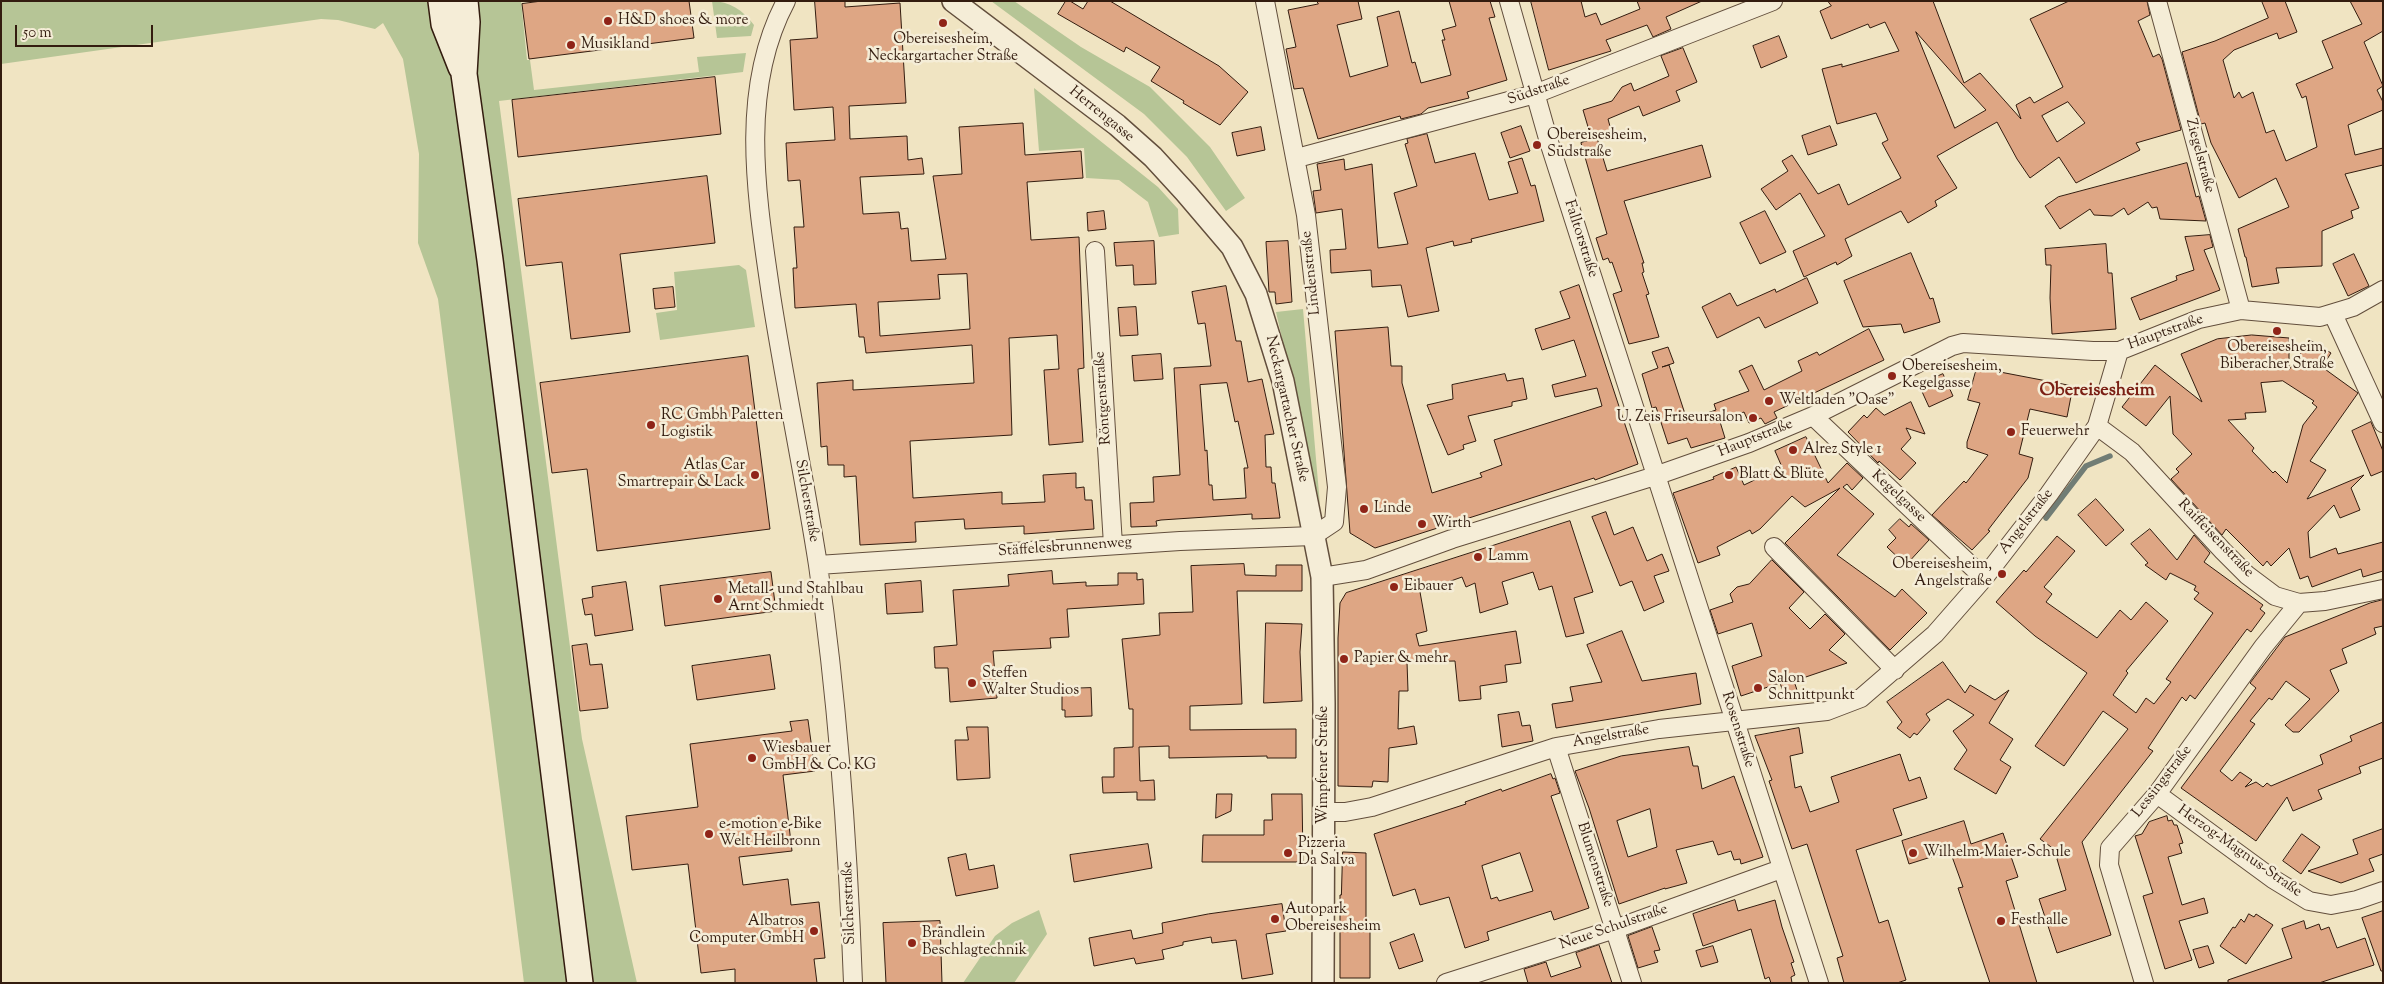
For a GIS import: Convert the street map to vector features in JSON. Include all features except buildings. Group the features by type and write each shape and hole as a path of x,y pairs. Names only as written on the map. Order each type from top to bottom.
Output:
{"main road":[{"path":"425,1 443,13 464,74 490,260 580,983"},
{"path":"464,74 467,22 465,1"}],"street":[{"name":"Silcherstraße","path":"775,22 778,1"},
{"name":"Silcherstraße","path":"786,1 775,22 767,44 756,102 757,196 784,380 818,565 838,731 849,866 853,983"},
{"name":"Herrengasse","path":"953,1 1117,125 1153,157 1232,247"},
{"name":"Lindenstraße","path":"1265,1 1297,158 1306,215 1336,488 1334,522 1313,536"},
{"name":"Falltorstraße","path":"1509,1 1535,94 1655,476"},
{"name":"Südstraße","path":"1297,158 1535,94 1749,6 1773,1"},
{"name":"Ziegelstraße","path":"2157,1 2241,310"},
{"name":"Neckargartacher Straße","path":"1232,247 1256,294 1272,340 1283,381 1322,577"},
{"name":"Röntgenstraße","path":"1095,251 1113,545"},
{"name":"Hauptstraße","path":"1322,577 1366,570 1452,539 1655,476 1749,443 1812,416 1939,351 1963,343 2092,351 2119,350 2199,319 2241,310 2320,316 2333,314 2353,307 2383,290"},
{"path":"2333,314 2383,423"},
{"name":"Angelstraße","path":"1324,812 1345,812 1372,807 1556,747 1610,736 1734,720 1827,711 1861,698 1935,634 1984,578 2049,494 2097,426 2119,350"},
{"name":"Kegelgasse","path":"1812,416 1984,578"},
{"name":"Raiffeisenstraße","path":"2097,426 2132,452 2247,575 2275,596 2299,603 2325,601 2383,588"},
{"name":"Rosenstraße","path":"1655,476 1819,983"},
{"name":"Stäffelesbrunnenweg","path":"818,565 1113,545 1313,536"},
{"path":"1774,547 1895,670"},
{"name":"Wimpfener Straße","path":"1322,577 1323,983"},
{"name":"Lessingstraße","path":"2144,983 2109,864 2110,848 2157,794 2263,647 2299,603"},
{"name":"Blumenstraße","path":"1556,747 1632,983"},
{"name":"Herzog-Magnus-Straße","path":"2157,794 2273,879 2309,901 2331,905 2357,900 2383,891"},
{"name":"Neue Schulstraße","path":"1446,983 1615,929 1781,869"}],"green space":[{"path":"1,1 521,1 527,60 530,60 534,90 699,72 697,57 746,53 743,72 499,101 582,739 637,983 524,983 438,299 418,243 419,154 403,59 383,23 375,29 338,20 321,19 1,64"},
{"path":"712,1 718,1 735,7 745,15 754,25 751,36 717,38"},
{"path":"991,1 1014,1 1081,47 1150,87 1210,147 1245,198 1226,211 1187,157 1144,114"},
{"path":"1034,88 1158,187 1178,209 1179,234 1159,237 1148,202 1119,180 1086,178 1084,148 1039,151"},
{"path":"739,265 746,270 755,327 660,340 656,313 677,310 674,272"},
{"path":"1303,309 1320,505 1276,312"},
{"path":"1039,910 1047,934 1014,983 963,983 995,936 1012,923"}],"waterway":[{"path":"2046,518 2086,466 2110,456"}],"place":[{"name":"H&D shoes & more","path":"608,21"},
{"name":"Obereisesheim, Neckargartacher Straße","path":"943,23"},
{"name":"Musikland","path":"571,45"},
{"name":"Obereisesheim, Südstraße","path":"1537,145"},
{"name":"Obereisesheim, Biberacher Straße","path":"2277,331"},
{"name":"Obereisesheim, Kegelgasse","path":"1892,376"},
{"name":"Weltladen \"Oase\"","path":"1769,401"},
{"name":"U. Zeis Friseursalon","path":"1753,418"},
{"name":"RC Gmbh Paletten Logistik","path":"651,425"},
{"name":"Feuerwehr","path":"2011,432"},
{"name":"Alrez Style 1","path":"1793,450"},
{"name":"Atlas Car Smartrepair & Lack","path":"755,475"},
{"name":"Blatt & Blüte","path":"1729,475"},
{"name":"Linde","path":"1364,509"},
{"name":"Wirth","path":"1422,524"},
{"name":"Lamm","path":"1478,557"},
{"name":"Obereisesheim, Angelstraße","path":"2002,574"},
{"name":"Eibauer","path":"1394,587"},
{"name":"Metall- und Stahlbau Arnt Schmiedt","path":"718,599"},
{"name":"Papier & mehr","path":"1344,659"},
{"name":"Steffen Walter Studios","path":"972,683"},
{"name":"Salon Schnittpunkt","path":"1758,688"},
{"name":"Wiesbauer GmbH & Co. KG","path":"752,758"},
{"name":"e-motion e-Bike Welt Heilbronn","path":"709,834"},
{"name":"Pizzeria Da Salva","path":"1288,853"},
{"name":"Wilhelm-Maier-Schule","path":"1913,853"},
{"name":"Autopark Obereisesheim","path":"1275,919"},
{"name":"Festhalle","path":"2001,921"},
{"name":"Albatros Computer GmbH","path":"814,931"},
{"name":"Brändlein Beschlagtechnik","path":"912,943"}],"district":[{"name":"Obereisesheim","path":"2097,392"}]}
